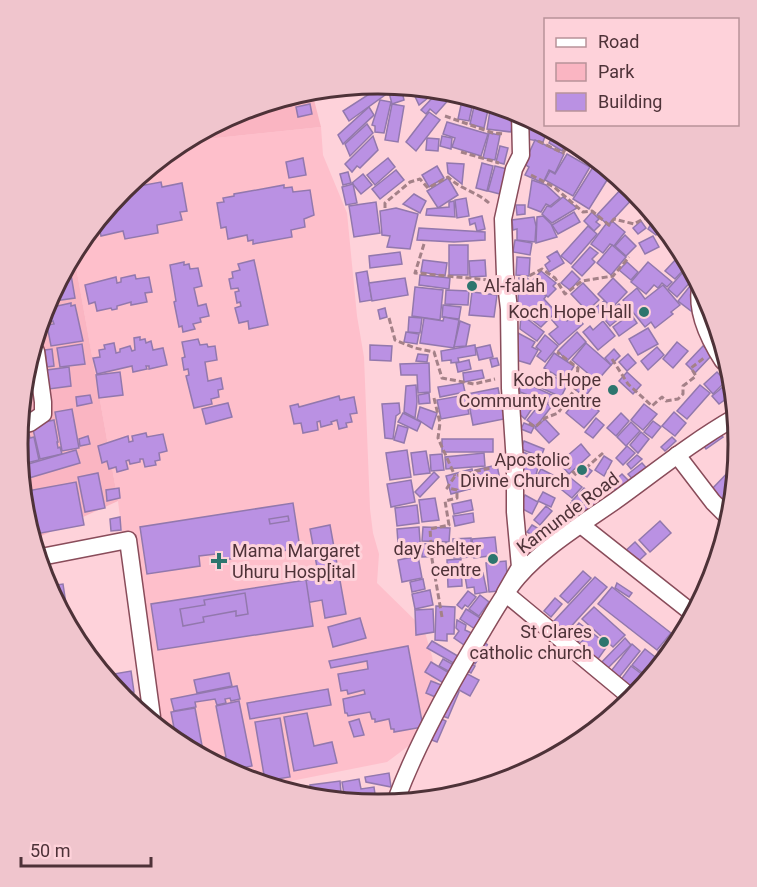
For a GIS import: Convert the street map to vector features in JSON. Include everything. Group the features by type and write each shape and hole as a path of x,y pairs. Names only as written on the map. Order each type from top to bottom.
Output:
{"street":[{"path":"520,124 518,164 514,169 503,219 509,309 515,513 520,567 506,593 625,692"},
{"path":"701,307 703,322 716,357"},
{"path":"29,423 43,414 38,363"},
{"name":"Kamunde Road","path":"399,793 412,761 449,688 506,593 519,576 539,557 581,525 728,421"},
{"path":"677,455 722,511"},
{"path":"581,525 687,609"},
{"path":"47,556 128,540 151,709"}],"path":[{"path":"445,116 532,145 535,140 563,153 566,148"},
{"path":"461,152 525,172 554,187 583,212 592,211 609,225 614,219 634,224 647,219"},
{"path":"385,208 385,203 410,182 420,179 428,188 448,177 460,187 474,191 489,202 490,219 503,219"},
{"path":"424,244 415,273 506,283 527,277 542,269 555,278 565,294 582,281 614,276 629,257"},
{"path":"389,318 395,340 434,352 442,378 474,384 494,379 498,373"},
{"path":"513,421 528,422 535,427 545,418 558,413 575,389 578,368 557,352"},
{"path":"612,359 628,384 652,406 662,397 666,401 678,399 683,394 683,386 696,376 691,368 716,357"},
{"path":"434,398 440,423 438,438 455,476"},
{"path":"442,617 430,549 430,529 449,525 445,501 458,498 457,490 447,488 455,476 515,461 528,460 548,466 557,455 578,476 603,453"}],"shaded area":[{"path":"321,127 323,155 347,213 357,316 364,357 370,509 379,554 377,583 424,629 437,685 434,727 387,762 287,782 245,767 203,747 165,721 143,702 118,501 76,266 101,230 131,196 165,166 206,139"}],"green space":[{"path":"314,99 321,127 206,139 266,112"},
{"path":"76,266 118,501 41,536 31,489 29,466 31,398 47,331"}],"building":[{"path":"370,93 385,95 349,121 343,111"},
{"path":"389,93 403,94 404,100 392,104"},
{"path":"414,95 429,97 419,105"},
{"path":"433,98 448,100 436,114 430,109 426,114 421,110"},
{"path":"380,100 391,102 384,133 375,132 375,126 372,125"},
{"path":"461,103 472,106 469,121 458,119"},
{"path":"310,104 312,114 298,117 296,107"},
{"path":"392,104 404,106 398,142 385,140"},
{"path":"369,107 374,115 343,144 338,135"},
{"path":"474,107 488,111 484,128 470,124"},
{"path":"429,112 440,120 416,151 406,142"},
{"path":"490,112 513,120 511,132 487,129"},
{"path":"447,122 488,134 481,156 452,147 455,138 443,134"},
{"path":"367,124 373,133 350,156 345,144"},
{"path":"530,129 545,136 543,142 527,139"},
{"path":"489,133 500,135 495,160 483,158"},
{"path":"373,136 378,150 360,168 357,166 352,172 345,164"},
{"path":"442,136 452,138 451,149 440,146"},
{"path":"427,138 439,139 438,151 426,150"},
{"path":"551,139 564,147 562,151 549,143"},
{"path":"535,140 564,154 555,173 549,170 543,183 525,175 529,167 524,164"},
{"path":"500,146 508,148 504,164 496,162"},
{"path":"567,154 590,167 573,196 545,180 550,171 555,174"},
{"path":"303,158 306,175 289,178 286,162"},
{"path":"388,158 395,167 375,185 367,175"},
{"path":"447,163 464,164 462,184 448,173"},
{"path":"482,163 493,166 487,191 476,188"},
{"path":"437,166 444,178 429,187 422,175"},
{"path":"495,166 507,169 500,194 488,191"},
{"path":"593,167 608,179 589,209 573,199"},
{"path":"396,170 404,180 380,199 372,189"},
{"path":"348,172 351,183 343,185 340,174"},
{"path":"363,174 372,185 361,194 352,183"},
{"path":"448,178 458,195 438,208 427,191"},
{"path":"532,180 546,185 560,198 550,206 546,204 541,212 528,207"},
{"path":"161,182 162,187 182,183 187,211 180,212 182,220 157,225 158,233 125,239 123,231 101,236 101,230 142,185"},
{"path":"353,184 357,203 346,205 342,187"},
{"path":"284,185 284,188 292,187 293,192 310,190 314,215 304,219 305,227 291,230 292,237 253,244 253,240 248,241 247,235 228,239 226,227 221,228 217,203 224,202 223,198 234,196 234,194"},
{"path":"620,190 631,201 608,225 597,215"},
{"path":"414,194 426,201 420,213 403,204"},
{"path":"563,197 577,208 552,223 542,214 547,206 551,207"},
{"path":"466,198 469,216 457,218 455,200"},
{"path":"454,201 455,217 426,215 427,209 449,207 449,202"},
{"path":"376,202 380,233 354,237 349,206"},
{"path":"516,205 525,205 525,214 517,215"},
{"path":"396,208 418,214 410,249 387,247 390,236 382,235 380,211"},
{"path":"574,212 580,222 558,234 552,225"},
{"path":"592,212 599,219 596,222 600,225 594,231 584,221"},
{"path":"482,216 485,229 477,231 475,223 470,225 469,219"},
{"path":"543,216 551,224 557,237 536,243 537,217"},
{"path":"534,217 535,242 517,240 517,229 513,230 512,220"},
{"path":"612,221 625,232 614,246 610,244 603,253 591,244 606,224 609,226"},
{"path":"641,221 646,228 638,234 633,228"},
{"path":"651,224 658,233 656,235 648,229"},
{"path":"588,226 597,234 571,264 561,256"},
{"path":"419,228 485,232 485,240 454,242 417,240"},
{"path":"625,235 636,246 626,256 615,246"},
{"path":"653,236 659,247 645,254 639,243"},
{"path":"515,240 532,243 530,255 513,252"},
{"path":"449,245 468,245 468,275 449,275"},
{"path":"612,245 626,257 611,275 597,263"},
{"path":"590,247 598,253 592,259 595,262 582,276 572,267"},
{"path":"557,251 564,263 549,272 545,265 550,261 547,257"},
{"path":"400,252 402,264 370,268 369,256"},
{"path":"517,257 530,258 529,276 516,275"},
{"path":"676,259 683,270 675,279 665,271"},
{"path":"254,260 268,325 249,329 248,321 239,323 235,308 241,306 240,302 237,303 235,292 239,291 238,288 231,289 229,279 233,278 232,272 240,270 238,264"},
{"path":"423,260 447,263 445,276 421,272"},
{"path":"485,260 486,276 470,277 469,261"},
{"path":"184,262 184,265 189,264 190,269 198,268 202,286 194,288 198,306 206,304 209,316 200,318 201,322 193,324 195,329 183,332 182,326 179,327 174,302 176,301 170,265"},
{"path":"627,262 638,272 631,280 619,270"},
{"path":"648,262 672,282 667,287 662,283 658,288 654,285 646,294 631,282"},
{"path":"367,271 372,300 360,302 356,273"},
{"path":"541,271 556,283 553,286 556,289 548,297 531,282"},
{"path":"572,271 580,279 570,290 561,283"},
{"path":"684,271 689,283 677,297 668,289"},
{"path":"135,275 136,279 149,277 152,292 145,293 147,302 131,305 131,302 117,306 117,309 97,311 95,302 89,304 85,285 116,277 117,283 121,282 121,278"},
{"path":"420,275 450,278 449,289 419,285"},
{"path":"71,276 75,298 60,300"},
{"path":"405,278 408,295 372,301 369,283"},
{"path":"519,278 527,278 546,296 544,299 556,312 541,327 523,313 513,312 514,301 518,302"},
{"path":"613,278 627,292 612,308 598,294"},
{"path":"583,283 599,300 587,311 571,294"},
{"path":"663,285 680,305 671,312 673,314 655,328 651,322 645,327 623,300 637,288 645,299"},
{"path":"690,286 701,307 695,314 678,301"},
{"path":"415,287 443,290 440,320 412,316"},
{"path":"446,290 469,291 468,305 445,304"},
{"path":"472,292 497,295 494,317 469,315"},
{"path":"604,301 611,310 619,304 626,313 610,326 595,308"},
{"path":"71,303 71,306 75,305 83,341 51,346 48,329 49,325 54,324 51,321 57,306"},
{"path":"443,305 461,307 459,319 442,317"},
{"path":"385,308 387,317 380,319 378,310"},
{"path":"559,313 567,321 574,314 583,324 559,345 549,334 558,327 552,320"},
{"path":"521,314 544,332 537,341 520,329"},
{"path":"631,314 637,323 619,336 613,327"},
{"path":"409,317 422,318 420,333 408,332"},
{"path":"444,317 459,320 454,348 420,343 424,318 443,321"},
{"path":"460,321 470,325 466,346 454,347"},
{"path":"603,321 615,336 598,350 583,332 590,326 593,330"},
{"path":"648,328 658,344 638,355 629,339"},
{"path":"406,332 419,334 417,344 404,342"},
{"path":"577,332 586,342 567,361 558,351"},
{"path":"518,333 535,342 532,347 538,350 530,364 516,360"},
{"path":"545,335 558,346 545,362 537,356 541,351 536,347"},
{"path":"140,337 140,340 145,339 146,343 151,341 153,350 163,348 167,365 149,369 149,366 146,366 147,369 133,372 132,366 97,374 93,358 100,357 99,350 105,349 104,345 114,343 116,353 130,346 132,351 135,350 134,338"},
{"path":"198,339 200,345 215,346 217,360 205,362 208,381 221,378 223,389 218,390 219,397 211,399 212,404 194,408 186,376 189,375 188,369 184,370 182,358 185,357 182,342"},
{"path":"677,342 688,351 673,368 663,359"},
{"path":"586,343 611,365 597,381 572,360"},
{"path":"82,344 85,364 60,367 57,348"},
{"path":"370,345 392,346 391,361 370,360"},
{"path":"475,345 476,355 458,358 459,362 442,361 441,351"},
{"path":"490,345 493,357 479,360 476,348"},
{"path":"703,346 713,354 695,373 686,364"},
{"path":"657,347 664,355 648,370 641,361"},
{"path":"52,349 54,366 47,367 45,350"},
{"path":"614,349 620,356 611,365 605,358"},
{"path":"554,353 574,366 565,381 544,368"},
{"path":"418,354 428,355 427,362 416,361"},
{"path":"628,354 636,363 627,371 619,362"},
{"path":"497,358 499,365 492,367 490,359"},
{"path":"469,360 471,369 458,372 456,363"},
{"path":"429,363 430,392 418,393 417,375 401,375 400,364"},
{"path":"69,367 71,386 49,389 47,370"},
{"path":"482,370 484,378 464,382 463,373"},
{"path":"120,372 123,395 99,398 96,375"},
{"path":"543,372 568,383 561,397 537,386"},
{"path":"627,372 641,385 633,394 619,381"},
{"path":"717,372 722,377 723,384 713,394 704,384"},
{"path":"587,375 596,382 585,397 576,390"},
{"path":"519,380 561,399 557,406 520,392"},
{"path":"463,383 465,392 440,397 438,387"},
{"path":"416,385 415,418 404,412 406,386"},
{"path":"700,385 710,393 687,419 677,411"},
{"path":"724,386 726,399 719,404 712,396"},
{"path":"498,388 504,419 473,425 467,394"},
{"path":"429,393 430,403 419,404 418,395"},
{"path":"518,393 537,401 525,419 517,412"},
{"path":"90,395 92,403 77,406 76,397"},
{"path":"465,395 469,414 441,419 437,400"},
{"path":"339,396 340,400 354,397 357,413 350,414 352,422 346,423 347,427 339,429 337,420 321,427 320,421 317,422 318,430 303,433 301,423 294,424 290,406 298,404 299,407"},
{"path":"580,396 599,411 584,428 566,413"},
{"path":"543,400 551,407 536,427 527,420"},
{"path":"228,403 232,417 206,424 202,409"},
{"path":"399,403 400,413 396,416 393,439 385,438 382,404"},
{"path":"644,404 657,414 643,430 631,420"},
{"path":"420,407 437,413 432,429 417,419"},
{"path":"72,409 79,448 62,451 55,412"},
{"path":"674,412 686,423 675,436 662,426"},
{"path":"403,413 421,422 417,431 398,422"},
{"path":"621,413 629,421 616,436 607,428"},
{"path":"596,418 604,425 593,438 585,432"},
{"path":"545,419 559,434 549,443 535,428"},
{"path":"54,420 58,448 60,447 62,454 40,459 32,425"},
{"path":"653,421 661,427 652,438 644,432"},
{"path":"631,422 640,431 626,446 617,437"},
{"path":"524,423 534,427 531,433 521,429"},
{"path":"398,425 408,428 404,443 394,440"},
{"path":"715,426 723,437 706,449 698,438"},
{"path":"28,432 30,438 34,437 39,460 29,462"},
{"path":"641,432 649,439 638,453 630,445"},
{"path":"146,433 147,437 163,434 167,451 159,453 160,460 155,461 156,465 145,467 143,459 130,464 129,460 126,461 128,469 117,472 116,467 109,469 107,461 102,463 98,446 128,436 129,442 133,441 132,436"},
{"path":"88,436 90,444 80,446 79,439"},
{"path":"672,437 676,441 665,451 661,447"},
{"path":"442,439 493,439 493,452 442,452"},
{"path":"524,441 544,449 541,457 521,449"},
{"path":"581,444 590,455 569,474 559,463"},
{"path":"627,446 635,453 623,465 616,458"},
{"path":"76,450 80,463 30,478 29,464"},
{"path":"407,450 411,477 390,480 386,453"},
{"path":"426,451 430,473 414,475 411,453"},
{"path":"523,452 541,460 539,466 521,458"},
{"path":"484,453 485,466 446,469 445,457"},
{"path":"442,454 444,470 431,471 430,455"},
{"path":"637,455 642,459 631,469 627,464"},
{"path":"604,456 612,461 604,476 595,470"},
{"path":"521,462 538,467 535,479 517,474"},
{"path":"642,463 650,472 636,483 628,474"},
{"path":"497,465 500,480 478,485 475,470"},
{"path":"584,465 592,471 587,477 579,471"},
{"path":"472,469 477,487 451,494 446,476"},
{"path":"541,469 559,478 555,487 536,478"},
{"path":"434,472 439,477 420,497 415,492"},
{"path":"98,473 105,508 85,512 78,477"},
{"path":"727,473 723,504 710,491"},
{"path":"622,474 633,485 622,497 610,485"},
{"path":"567,475 582,487 572,498 557,486"},
{"path":"411,480 415,502 391,507 387,484"},
{"path":"76,482 84,525 40,533 31,490"},
{"path":"602,484 607,489 597,499 592,494"},
{"path":"119,488 120,498 107,501 106,490"},
{"path":"584,488 591,494 579,507 572,501"},
{"path":"543,492 555,498 551,507 538,501"},
{"path":"525,495 538,502 532,514 519,507"},
{"path":"591,497 601,505 589,519 579,511"},
{"path":"435,498 439,520 422,522 419,500"},
{"path":"471,500 473,510 454,514 452,504"},
{"path":"293,503 300,548 217,561 216,554 199,556 200,566 147,574 140,527"},
{"path":"571,503 578,509 565,523 559,518"},
{"path":"417,505 419,523 397,526 395,508"},
{"path":"546,506 552,511 540,525 534,520"},
{"path":"473,513 474,522 455,526 453,516"},
{"path":"288,516 289,521 270,524 269,519"},
{"path":"120,517 121,530 111,531 110,519"},
{"path":"556,518 565,525 558,533 550,526"},
{"path":"660,521 671,533 650,552 639,540"},
{"path":"330,525 346,614 325,618 322,600 255,612 251,590 319,578 310,529"},
{"path":"532,525 546,533 542,541 527,532"},
{"path":"419,527 421,555 399,557 397,529"},
{"path":"423,527 450,528 449,542 422,541"},
{"path":"495,537 497,555 474,558 472,539"},
{"path":"471,538 472,557 454,558 453,539"},
{"path":"635,542 646,554 631,568 620,556"},
{"path":"447,543 447,556 422,557 422,544"},
{"path":"418,556 422,578 402,582 398,560"},
{"path":"461,559 462,586 448,587 447,560"},
{"path":"506,561 508,590 489,592 486,563"},
{"path":"583,571 591,578 568,603 560,596"},
{"path":"483,573 487,592 475,594 474,587 467,588 465,576"},
{"path":"595,577 607,587 566,632 554,621"},
{"path":"423,579 425,589 412,592 410,582"},
{"path":"306,580 313,626 158,650 151,604"},
{"path":"617,583 632,593 629,597 615,588"},
{"path":"63,584 65,598 65,598 59,585"},
{"path":"612,587 671,633 657,650 598,604"},
{"path":"430,590 433,605 415,609 412,594"},
{"path":"468,591 476,597 468,607 465,605 462,609 457,605"},
{"path":"245,593 248,614 236,616 236,611 203,617 204,622 183,626 180,609 205,605 204,600"},
{"path":"480,595 489,602 479,616 469,609"},
{"path":"555,598 562,604 551,617 544,611"},
{"path":"436,606 455,607 454,634 447,634 447,641 435,640"},
{"path":"594,607 625,635 613,647 582,619"},
{"path":"433,609 434,632 416,635 415,610"},
{"path":"466,609 482,619 475,629 460,619"},
{"path":"360,618 366,638 333,647 328,627"},
{"path":"457,620 466,625 465,630 476,635 467,647 454,638 459,631 456,628"},
{"path":"579,623 608,645 598,659 579,645 584,638 573,630"},
{"path":"571,631 581,638 577,644 567,637"},
{"path":"476,637 488,645 475,664 463,656"},
{"path":"625,638 631,645 605,671 599,665"},
{"path":"432,641 475,666 471,673 427,648"},
{"path":"632,644 640,651 616,681 608,675"},
{"path":"408,646 423,727 394,732 389,719 375,722 370,712 348,716 345,713 343,699 365,694 364,690 348,694 347,690 341,691 338,674 368,669 367,661 331,668 329,661"},
{"path":"645,649 656,657 643,673 632,665"},
{"path":"443,659 454,665 450,672 439,666"},
{"path":"431,662 451,674 445,684 425,672"},
{"path":"631,666 642,674 625,691 617,685"},
{"path":"456,668 479,680 470,696 448,684"},
{"path":"131,671 134,692 131,691 115,674"},
{"path":"229,673 232,686 197,693 194,680"},
{"path":"431,681 459,692 448,718 434,713 440,699 426,693"},
{"path":"237,686 240,699 231,701 230,698 225,699 226,703 217,705 215,699 195,702 196,707 174,711 171,699"},
{"path":"328,689 331,705 250,719 247,703"},
{"path":"239,701 252,766 246,767 225,757 216,706"},
{"path":"195,708 202,746 174,728 171,712"},
{"path":"307,713 314,746 332,742 337,763 294,771 284,717"},
{"path":"429,713 446,721 437,742 429,739"},
{"path":"280,718 290,777 278,779 264,774 255,722"},
{"path":"359,719 364,735 354,737 349,722"},
{"path":"389,773 391,787 366,782 365,777"},
{"path":"359,779 361,789 374,787 375,794 344,792 342,782"},
{"path":"340,781 341,792 310,787 310,785"}],"place":[{"name":"Al-falah","path":"472,286"},
{"name":"Koch Hope Hall","path":"644,312"},
{"name":"Koch Hope Communty centre","path":"613,390"},
{"name":"Apostolic Divine Church","path":"582,470"},
{"name":"day shelter centre","path":"493,559"},
{"name":"Mama Margaret Uhuru Hosp[ital","path":"219,561"},
{"name":"St Clares catholic church","path":"604,642"}]}
